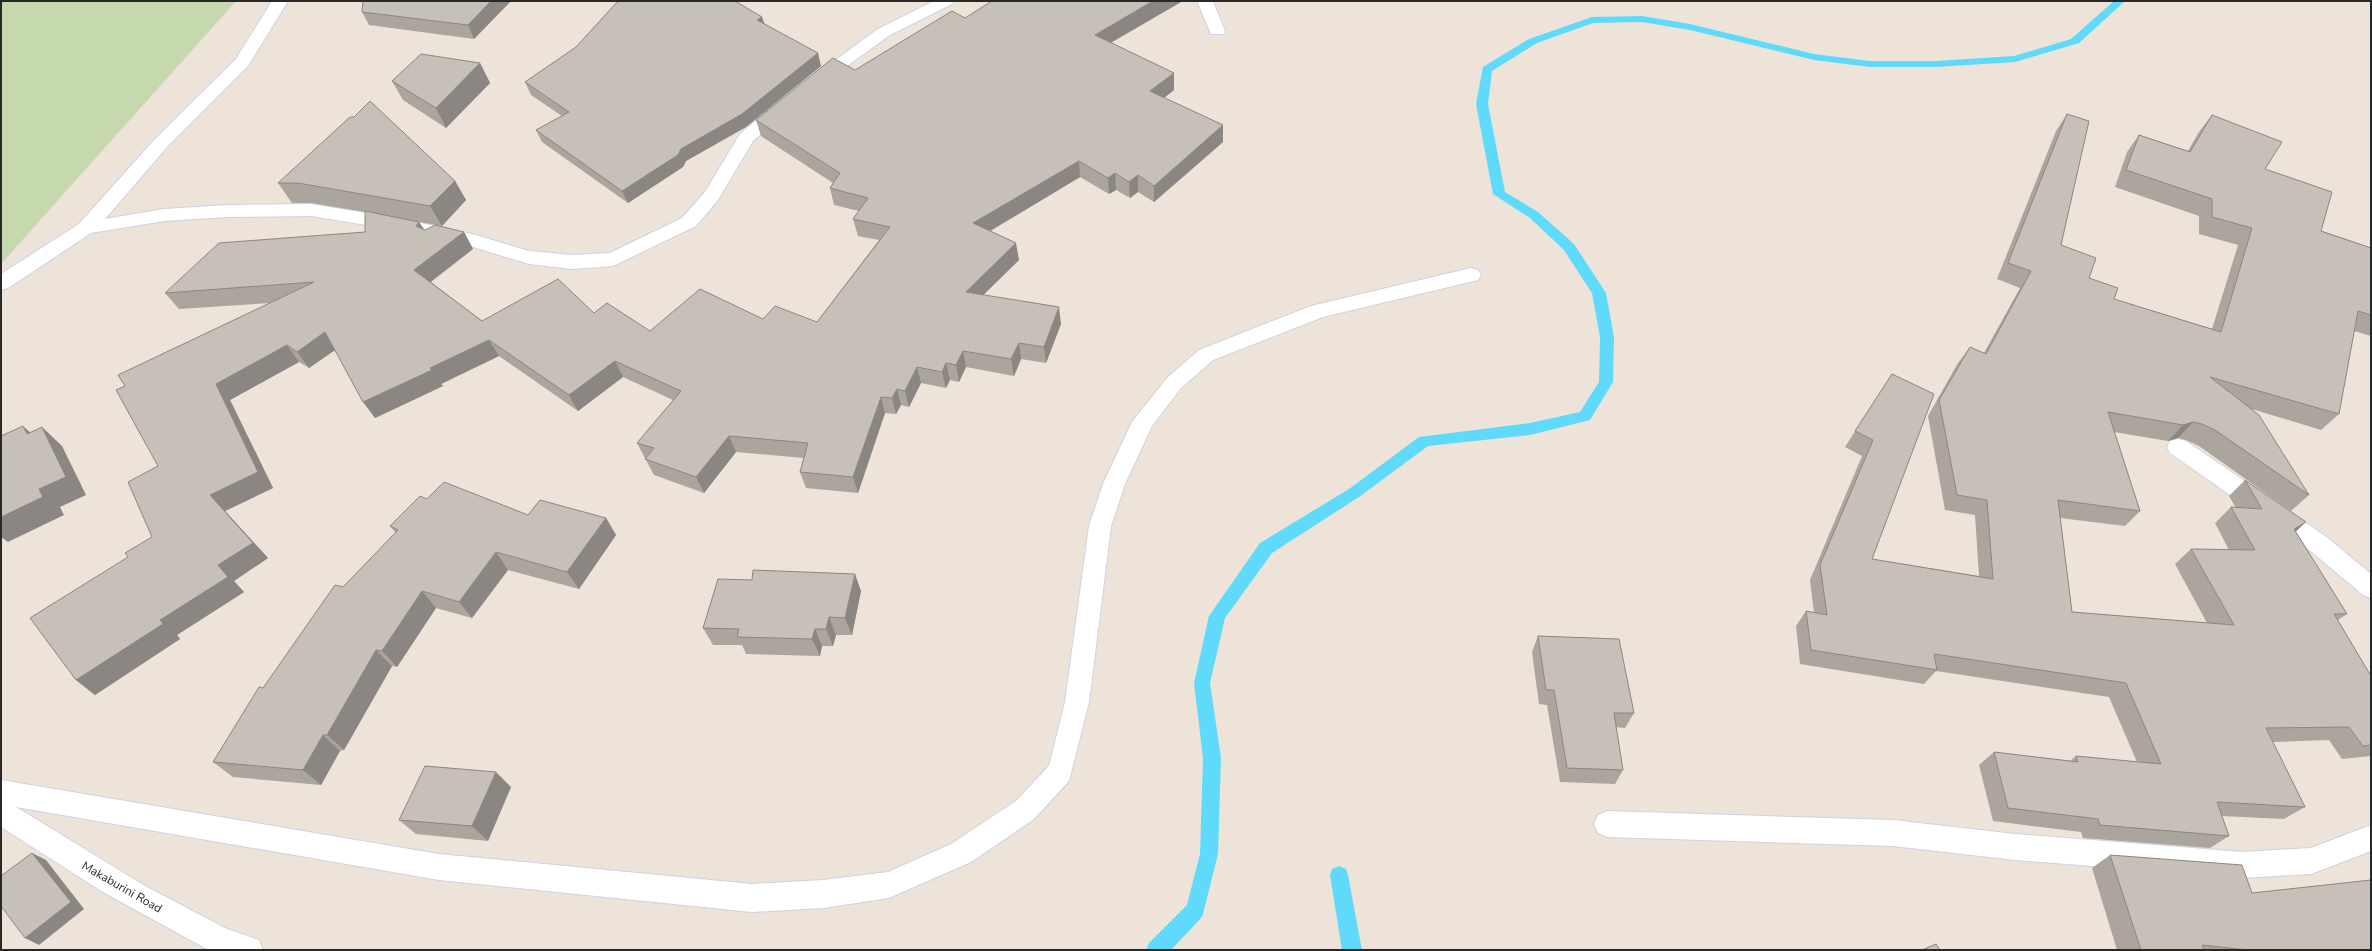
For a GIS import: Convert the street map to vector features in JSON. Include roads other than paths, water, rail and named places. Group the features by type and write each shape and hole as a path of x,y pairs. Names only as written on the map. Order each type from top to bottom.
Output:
{"street":[{"path":"1,283 86,228 161,143 242,62 280,1"},
{"path":"86,228 164,215 228,211 311,210 397,224 472,240 529,257 572,262 613,258 689,222 712,196 746,138 818,78 884,32 946,1"},
{"path":"1205,1 1217,31"},
{"path":"1,792 439,867 752,898 823,894 889,885 961,854 1025,810 1060,772 1077,702 1100,526 1114,484 1143,422 1174,383 1206,354 1318,311 1471,275"},
{"path":"2178,447 2320,545 2371,588"},
{"name":"Makaburini Road","path":"1,812 61,852 147,903 232,947 249,950"},
{"path":"1607,824 1893,833 2023,848 2242,865 2311,861 2371,838"}],"waterway":[{"path":"1156,950 1162,946 1195,910 1209,854 1212,758 1202,683 1217,616 1266,548 1354,493 1424,441 1530,429 1585,416 1606,382 1607,337 1599,293 1569,247 1534,215 1499,194 1482,104 1487,69 1533,41 1592,20 1642,19 1690,27 1814,57 1870,64 1936,64 2015,59 2075,41 2120,1"},
{"path":"1339,875 1352,950"}]}
